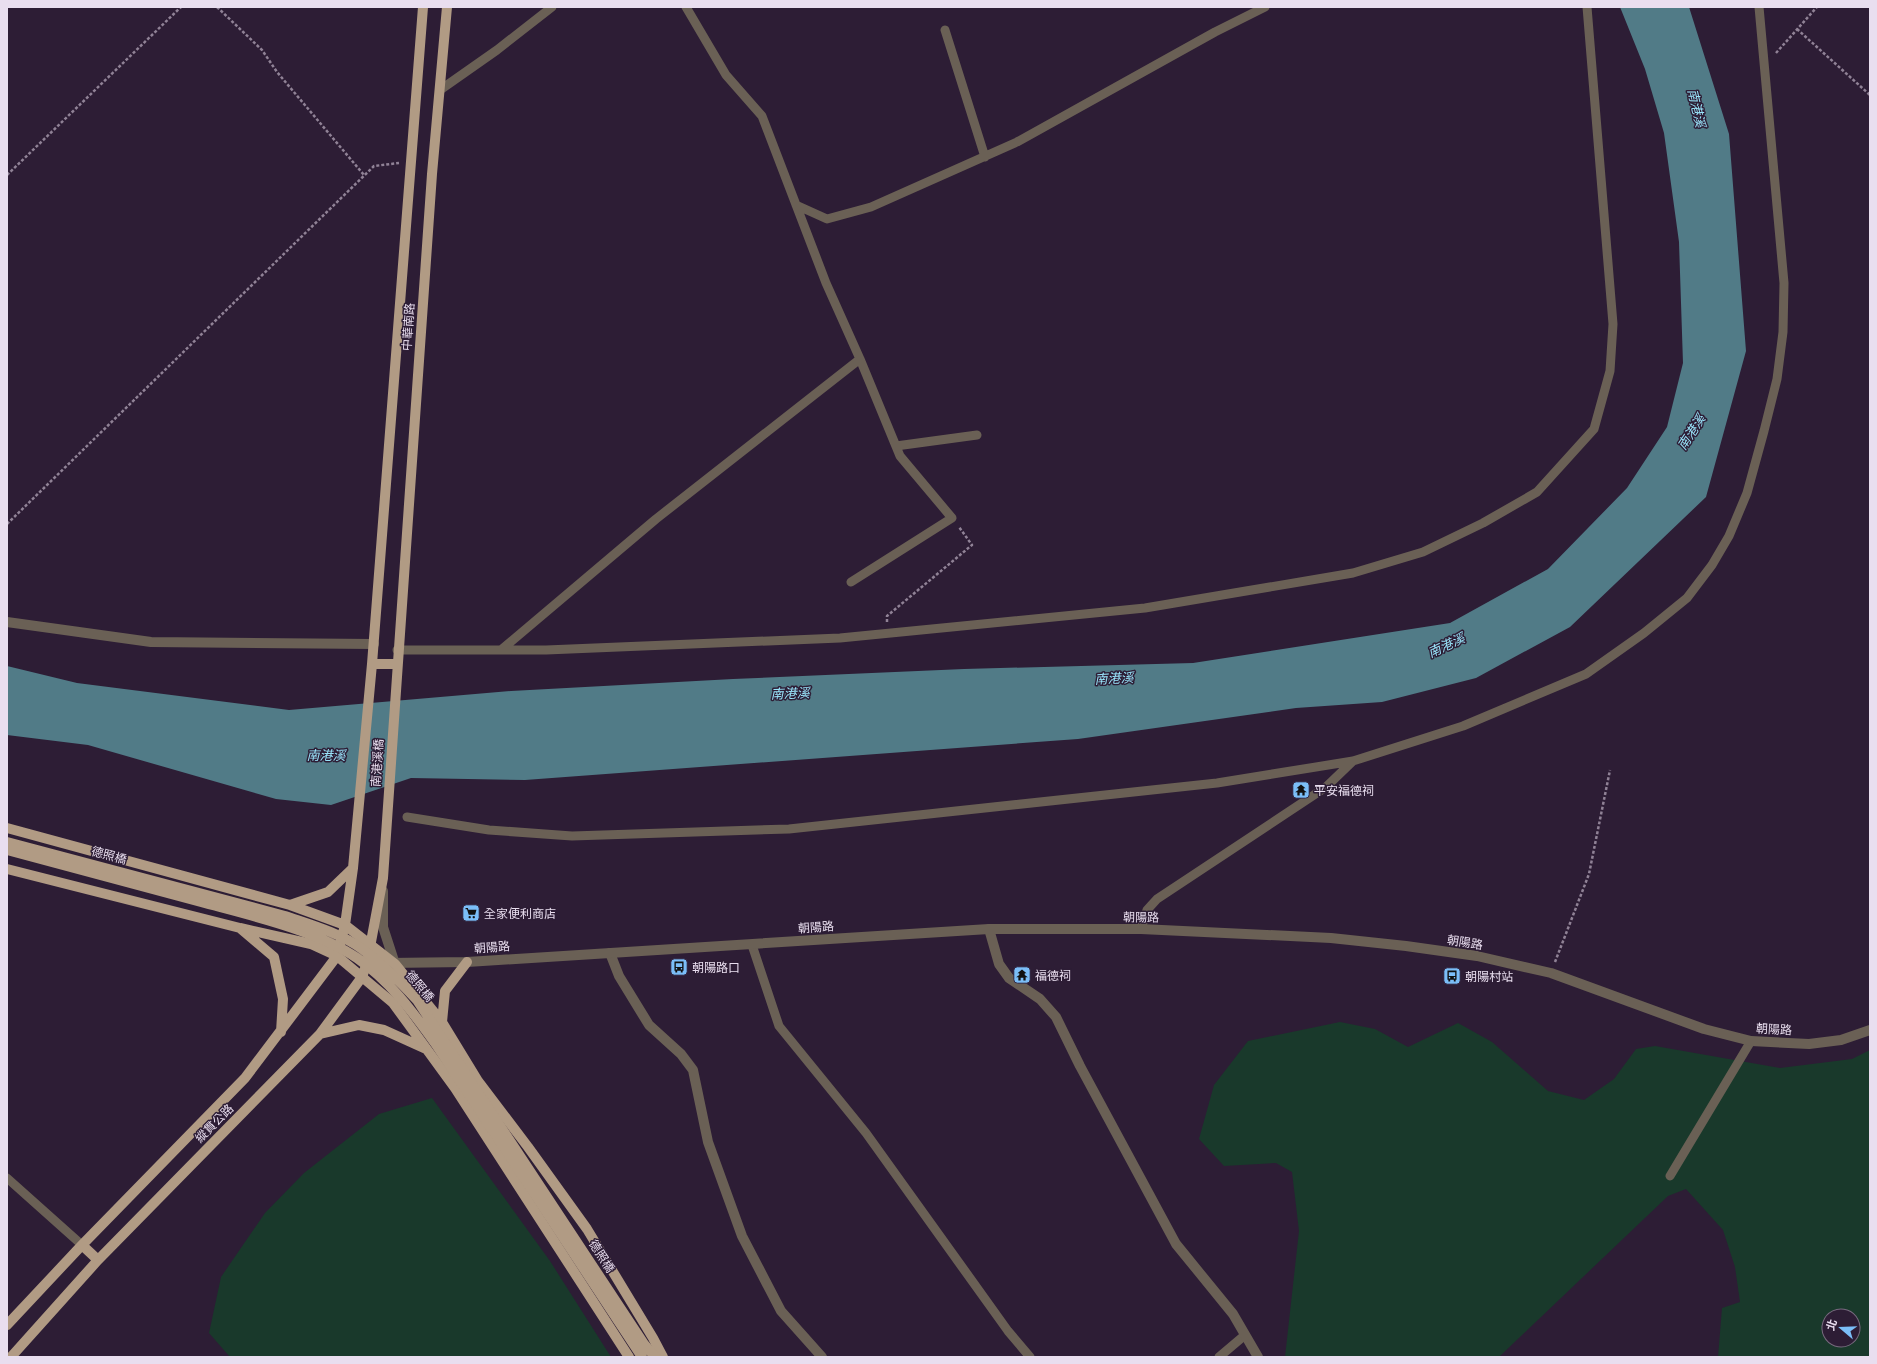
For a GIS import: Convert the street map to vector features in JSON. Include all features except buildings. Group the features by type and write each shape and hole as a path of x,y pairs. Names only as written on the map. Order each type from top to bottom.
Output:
{"main road":[{"name":"中華南路","path":"374,644 423,7"},
{"name":"中華南路","path":"397,650 432,174 447,7"},
{"name":"南港溪橋","path":"354,868 374,644"},
{"name":"南港溪橋","path":"383,878 397,650"},
{"path":"372,664 396,664"},
{"path":"7,828 290,905 345,925 395,964 442,1022 478,1080 528,1146 587,1229 663,1357"},
{"name":"德照橋","path":"7,842 286,916 328,931 361,948 391,973 417,1000 640,1338 655,1357"},
{"name":"德照橋","path":"7,850 225,908 308,934 357,958 382,978 406,1002 435,1043 642,1357"},
{"path":"290,905 328,892 354,868"},
{"name":"縱貫公路","path":"7,1325 82,1245 245,1078 282,1032 337,956 345,925 354,868"},
{"path":"7,869 240,928 311,944 337,956 393,1003 428,1050 455,1088 629,1357"},
{"name":"縱貫公路","path":"11,1357 98,1260 320,1034 362,977 383,878"},
{"path":"240,928 274,957 283,998 282,1032"},
{"path":"442,1022 445,992 467,962"},
{"path":"320,1034 359,1025 384,1030 428,1050"},
{"path":"82,1245 98,1260"}],"street":[{"path":"7,622 151,642 374,644"},
{"path":"383,878 383,927 395,964"},
{"name":"朝陽路","path":"337,956 366,963 395,964 467,962 989,930 1142,929 1330,938 1406,946 1477,956 1551,973 1704,1029 1751,1041 1809,1044 1841,1040 1870,1030"},
{"path":"989,930 999,964 1009,978 1040,999 1056,1017 1080,1066 1176,1244 1233,1314 1258,1357"},
{"path":"610,953 619,976 649,1025 681,1054 693,1070 708,1142 742,1236 781,1311 822,1357"}],"lane":[{"path":"440,90 497,50 552,7"},
{"path":"686,7 726,74 762,116 826,283 860,359 900,456 952,518 851,582"},
{"path":"1243,7 1248,16"},
{"path":"796,205 827,219 871,207 1017,142 1265,7"},
{"path":"397,650 546,650 832,638 1145,608 1353,573 1423,552 1483,522 1537,492 1594,429 1610,372 1613,324 1587,7"},
{"path":"407,817 489,830 572,836 789,829 1217,783 1353,761 1463,726 1586,674 1644,633 1687,598 1712,565 1729,536 1747,493 1764,431 1777,379 1783,332 1784,283 1759,7"},
{"path":"945,30 984,157"},
{"path":"501,650 656,519 860,359"},
{"path":"896,446 977,435"},
{"path":"1142,929 1147,910 1157,899 1326,787 1353,761"},
{"path":"752,945 779,1026 866,1133 1008,1331 1030,1357"},
{"path":"1670,1176 1751,1041"},
{"path":"7,1178 82,1245"},
{"path":"1219,1357 1245,1335"}],"path":[{"path":"7,175 181,7"},
{"path":"217,7 262,50 277,72 364,175"},
{"path":"1764,66 1817,7"},
{"path":"1797,29 1870,95"},
{"path":"7,524 374,166 412,161"},
{"path":"887,633 887,616 972,545 952,518"},
{"path":"1551,973 1589,874 1610,770"}],"shaded area":[{"path":"1340,1022 1375,1029 1408,1047 1458,1023 1492,1042 1548,1091 1584,1100 1614,1079 1636,1049 1655,1046 1780,1068 1852,1059 1870,1050 1870,1357 1718,1357 1722,1308 1740,1302 1735,1267 1723,1230 1686,1189 1668,1196 1499,1357 1285,1357 1299,1231 1292,1172 1276,1163 1224,1166 1199,1139 1214,1085 1248,1041"},
{"path":"432,1098 550,1261 611,1357 230,1357 209,1333 221,1277 265,1213 304,1173 379,1114"}],"water":[{"name":"南港溪","path":"1620,7 1689,7 1729,134 1746,351 1706,497 1570,627 1476,678 1382,702 1296,708 1078,739 525,780 411,778 331,805 276,799 88,745 7,735 7,666 77,683 289,710 511,691 733,679 964,669 1193,663 1450,623 1548,569 1627,488 1667,427 1683,363 1679,242 1664,133 1645,69"}],"place":[{"name":"平安福德祠","path":"1301,790"},
{"name":"全家便利商店","path":"471,913"},
{"name":"朝陽路口","path":"679,967"},
{"name":"福德祠","path":"1022,975"},
{"name":"朝陽村站","path":"1452,976"}]}
